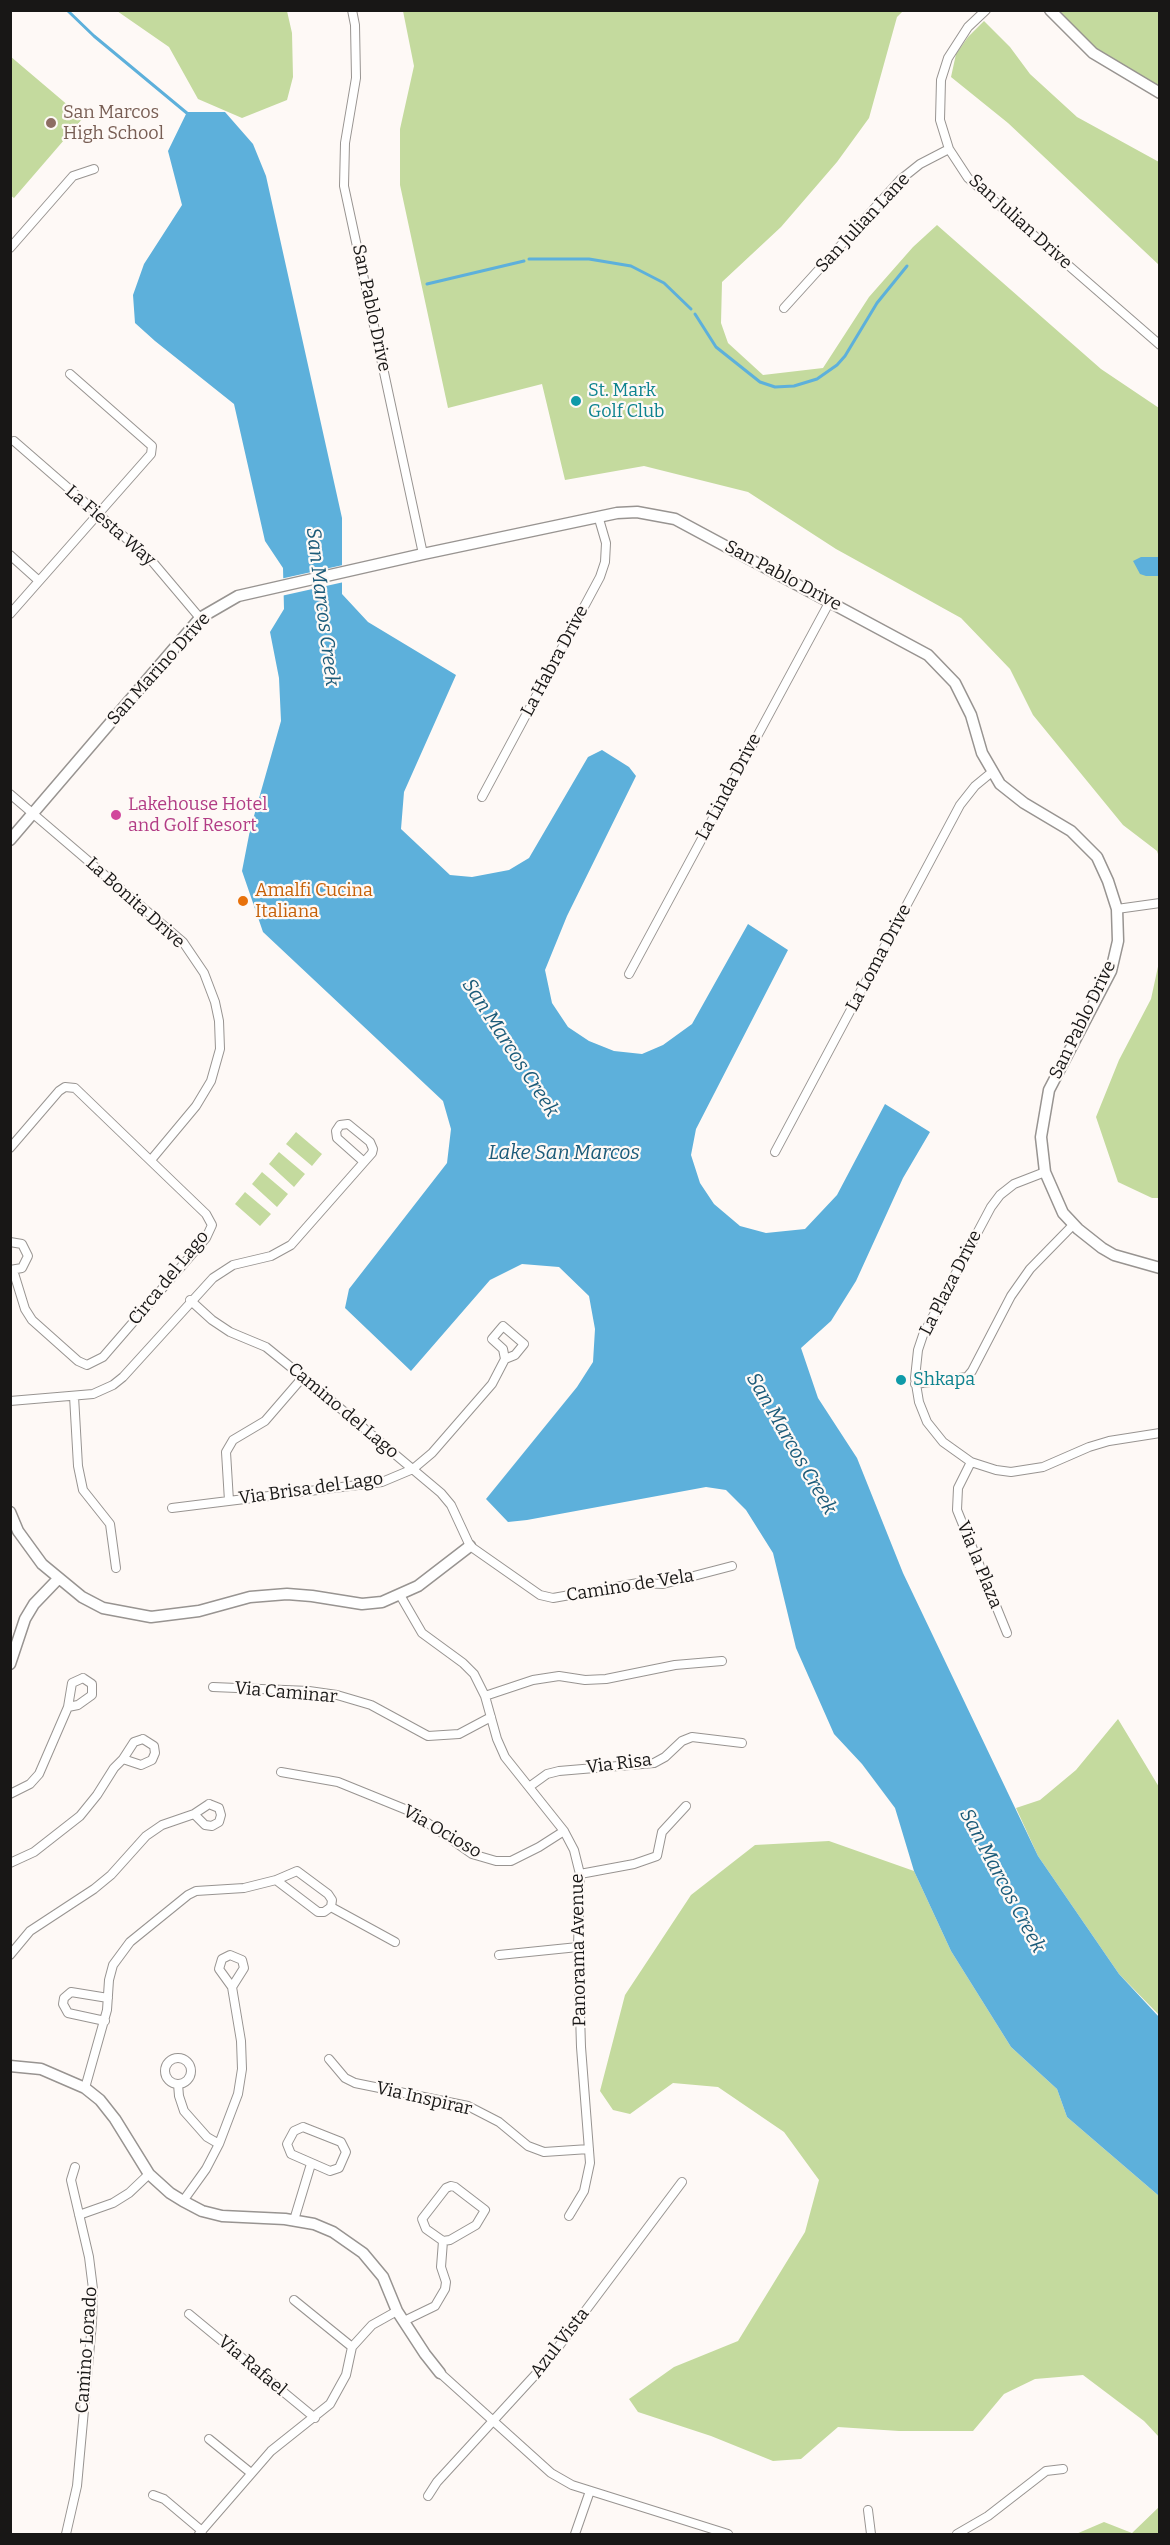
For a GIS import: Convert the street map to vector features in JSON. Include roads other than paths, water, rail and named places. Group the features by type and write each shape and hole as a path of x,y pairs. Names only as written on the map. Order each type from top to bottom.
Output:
{"street":[{"name":"San Pablo Drive","path":"352,10 355,25 356,78 345,142 344,186 423,554 599,519 617,513 637,512 675,519 928,655 955,683 971,715 982,753 1000,784 1016,797 1071,831 1097,857 1108,881 1117,909 1118,940 1111,971 1049,1090 1041,1137 1045,1172 1064,1213 1102,1248 1114,1255 1160,1268"},
{"name":"San Julian Drive","path":"986,10 968,27 948,58 941,81 940,120 949,149 968,178 1160,345"},
{"path":"1050,10 1094,53 1160,93"},
{"name":"San Julian Lane","path":"784,308 900,180 920,164 949,149"},
{"path":"10,248 73,176 94,169"},
{"path":"10,614 151,454 152,446 70,374"},
{"name":"La Fiesta Way","path":"14,441 151,560 200,618"},
{"name":"La Habra Drive","path":"482,797 600,577 605,562 606,543 599,519"},
{"name":"San Marino Drive","path":"10,840 200,618 238,596 423,554"},
{"path":"10,555 39,580"},
{"name":"La Linda Drive","path":"629,974 830,601"},
{"name":"La Loma Drive","path":"775,1152 960,805 975,786 992,772"},
{"name":"La Bonita Drive","path":"10,794 183,942 204,973 215,1002 219,1021 219,1049 211,1081 196,1106 151,1160"},
{"path":"1117,909 1160,903"},
{"name":"Circa del Lago","path":"10,1148 59,1091 65,1087 75,1088 206,1214 212,1225 206,1238 103,1357 87,1365 78,1361 32,1320 25,1309 12,1270 26,1264 28,1256 22,1244 10,1242"},
{"path":"10,1401 93,1394 123,1377 190,1300 213,1278 233,1265 271,1256 291,1245 364,1162 374,1149 370,1142 348,1124 340,1125 336,1131 337,1138 364,1162"},
{"name":"La Plaza Drive","path":"1045,1172 1014,1184 1000,1195 991,1207 923,1335 918,1350 915,1384 927,1422 943,1442 971,1462 1011,1472 1043,1467 1109,1441 1160,1433"},
{"path":"915,1384 967,1377 1017,1287 1030,1269 1074,1224"},
{"name":"Camino del Lago","path":"190,1300 212,1320 230,1332 266,1347 413,1469 451,1505 470,1546"},
{"name":"Via Brisa del Lago","path":"172,1508 382,1482 413,1469 432,1453 492,1384 505,1359 514,1355 524,1344 503,1326 492,1339 503,1349 505,1359"},
{"path":"230,1501 226,1452 233,1440 265,1421 303,1377"},
{"path":"74,1396 78,1466 83,1491 110,1524 116,1568"},
{"name":"Via la Plaza","path":"971,1462 958,1488 957,1510 1006,1633"},
{"path":"10,1512 29,1550 58,1579 91,1603 103,1608 151,1617 199,1611 250,1597 312,1596 362,1604 382,1602 417,1586 470,1546"},
{"name":"Camino de Vela","path":"470,1546 540,1594 554,1598 638,1583 663,1584 732,1566"},
{"path":"10,1664 14,1639 25,1619 34,1604 58,1579"},
{"name":"Panorama Avenue","path":"400,1595 422,1633 474,1674 485,1696 496,1739 505,1757 564,1831 574,1850 580,1874 578,1947 581,2047 590,2163 584,2192 568,2216"},
{"path":"485,1696 533,1680 559,1676 585,1680 606,1679 675,1665 722,1661"},
{"name":"Via Caminar","path":"213,1687 309,1691 337,1695 371,1705 428,1736 459,1734 491,1717"},
{"path":"10,1794 30,1784 39,1774 68,1707"},
{"name":"Via Risa","path":"529,1787 547,1774 559,1771 654,1763 665,1757 682,1741 692,1737 742,1743"},
{"path":"10,1863 40,1847 80,1816 123,1759"},
{"name":"Via Ocioso","path":"281,1772 338,1782 412,1812 472,1854 496,1861 511,1861 564,1831"},
{"path":"580,1874 634,1864 657,1856 662,1832 686,1806"},
{"path":"10,1955 30,1931 94,1889 111,1875 147,1836 162,1825 194,1814"},
{"path":"85,2088 105,2021 113,1965 129,1942 188,1895 196,1891 244,1888 276,1880 293,1871 301,1872 328,1894 332,1900 331,1907"},
{"path":"276,1880 318,1912 331,1907 395,1942"},
{"path":"499,1955 578,1947"},
{"path":"183,2201 206,2169 219,2144 238,2094 242,2069 241,2041 232,1988"},
{"path":"105,2021 69,2013 63,2004 64,1998 71,1992 108,1998"},
{"name":"Via Inspirar","path":"329,2059 345,2078 354,2083 468,2106 499,2122 528,2146 544,2152 589,2149"},
{"path":"10,2066 41,2069 85,2088 100,2100 115,2119 149,2174 170,2193 183,2201 202,2211 222,2216 294,2220 314,2224 333,2232 363,2253 383,2277 400,2316 440,2373 551,2473 572,2485 728,2535"},
{"path":"178,2084 184,2110 207,2138 219,2144"},
{"path":"303,2127 341,2142 346,2151 339,2168 330,2170 310,2164 291,2154 286,2144 294,2131 303,2127"},
{"path":"294,2220 310,2164"},
{"name":"Camino Lorado","path":"66,2535 77,2486 93,2312 89,2257 71,2180 75,2167"},
{"path":"79,2215 113,2203 129,2193 149,2174"},
{"name":"Azul Vista","path":"428,2496 437,2482 547,2362 682,2182"},
{"path":"451,2186 485,2210 476,2225 450,2240 443,2241 426,2229 422,2219 446,2188 451,2186"},
{"path":"153,2495 164,2499 201,2533 271,2451 330,2404 346,2375 352,2347 372,2325 435,2306 446,2289 441,2267 443,2241"},
{"path":"294,2300 352,2347"},
{"name":"Via Rafael","path":"189,2313 315,2418"},
{"path":"209,2439 250,2473"},
{"path":"957,2535 988,2516 1046,2471 1063,2469"},
{"path":"575,2535 590,2491"},
{"path":"868,2510 871,2535"}],"water":[{"name":"Lake San Marcos","path":"187,112 225,112 253,144 266,176 342,518 342,594 368,622 456,675 404,792 401,829 450,875 472,877 509,870 529,858 588,757 602,750 629,767 636,776 567,916 545,970 552,1003 568,1027 589,1041 614,1051 642,1054 663,1045 692,1024 748,924 788,950 696,1129 691,1155 700,1183 714,1204 740,1226 766,1233 805,1229 837,1195 885,1104 930,1132 903,1178 856,1281 831,1321 801,1348 818,1398 857,1458 903,1573 1038,1856 1119,1974 1159,2017 1159,2196 1067,2117 1057,2089 1011,2047 951,1951 914,1871 895,1808 862,1764 834,1734 796,1648 773,1553 746,1510 726,1490 706,1487 508,1522 486,1499 577,1387 593,1362 595,1329 589,1296 559,1267 522,1264 490,1280 411,1371 345,1308 349,1289 447,1163 451,1129 443,1101 263,932 242,871 250,830 281,721 279,678 270,632 284,609 283,568 265,541 234,404 135,323 133,295 144,264 182,205 168,151"},
{"path":"1141,557 1159,557 1159,576 1140,574 1133,561"}],"waterway":[{"name":"San Marcos Creek","path":"67,10 94,36 188,114"},
{"path":"529,259 589,259 631,266 664,283 691,309"},
{"path":"427,284 524,261"},
{"path":"695,314 716,347 760,382 775,387 794,386 817,379 837,365 845,356 877,303 907,266"}],"place":[{"name":"San Marcos High School","path":"51,123"},
{"name":"St. Mark Golf Club","path":"576,401"},
{"name":"Lakehouse Hotel and Golf Resort","path":"116,815"},
{"name":"Amalfi Cucina Italiana","path":"243,901"},
{"name":"Shkapa","path":"901,1380"}]}
